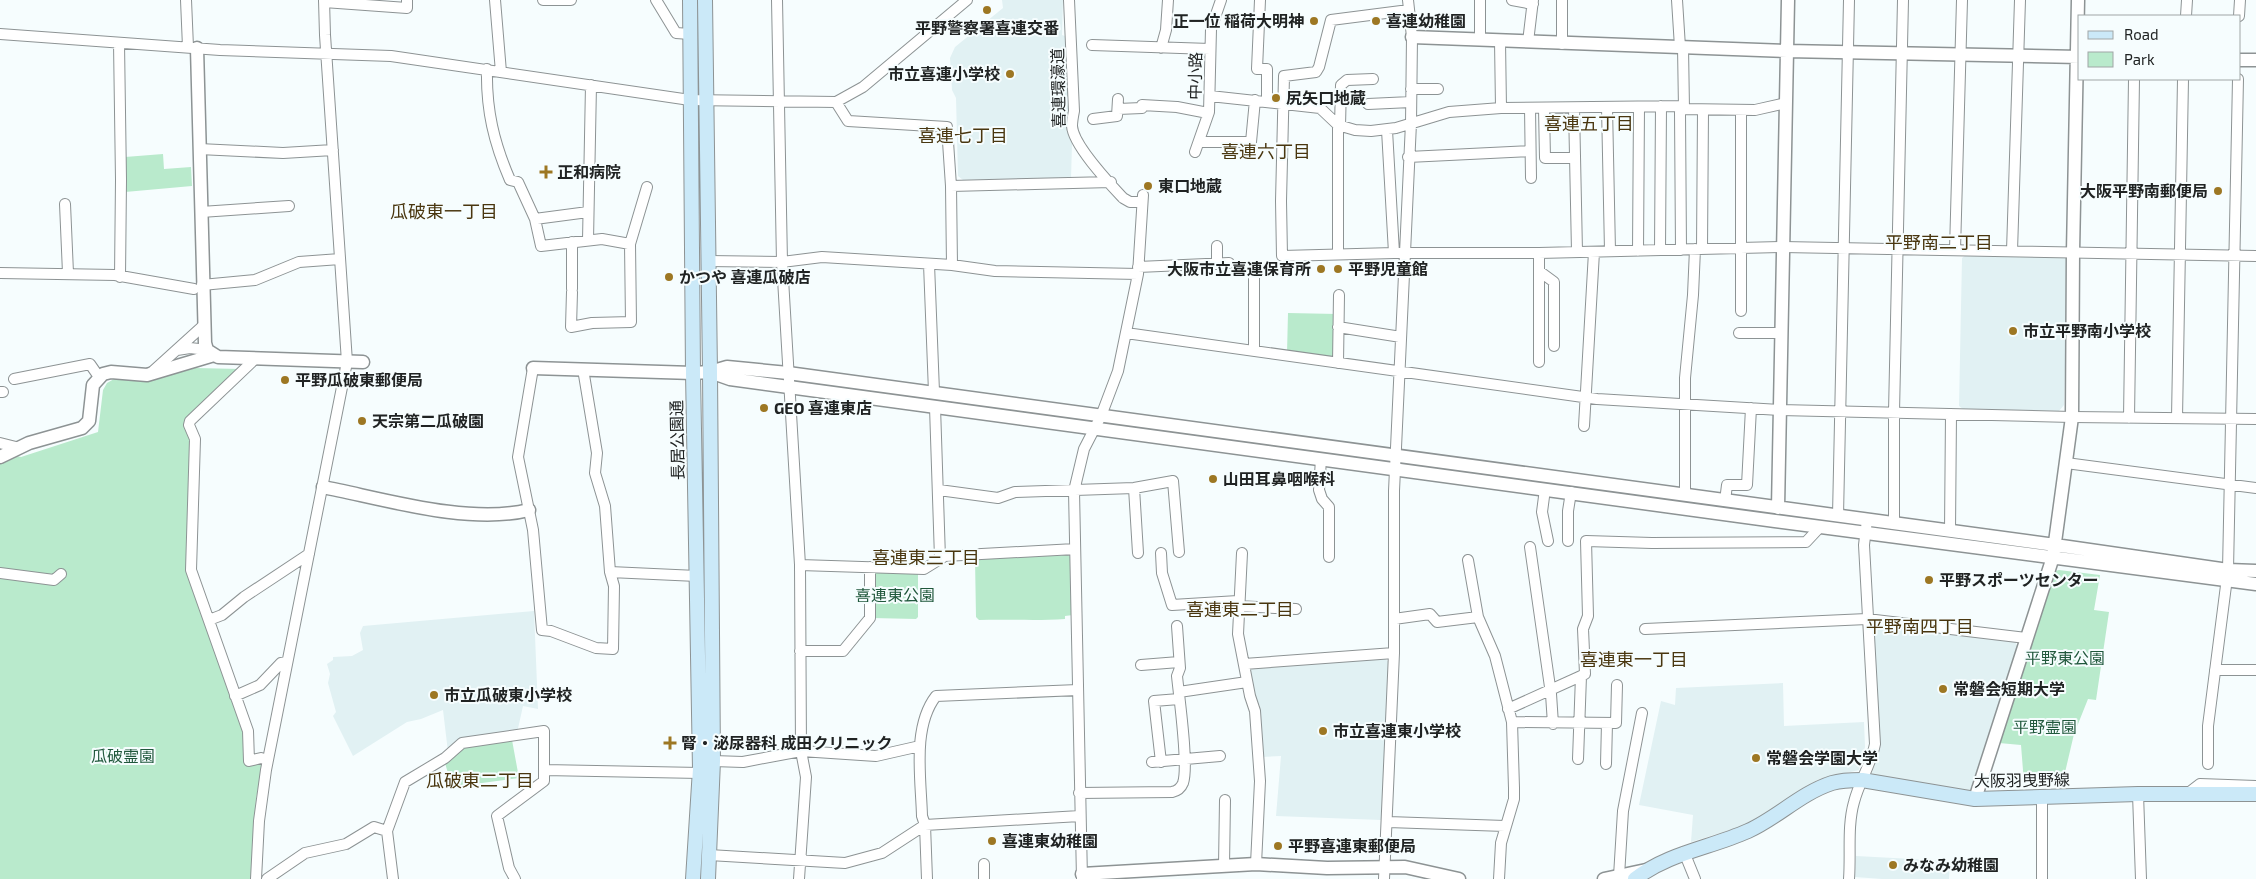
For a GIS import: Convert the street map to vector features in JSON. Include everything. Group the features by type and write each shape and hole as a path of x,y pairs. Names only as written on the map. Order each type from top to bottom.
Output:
{"main road":[{"name":"長居公園通","path":"690,0 693,373 700,774 694,879"},
{"name":"長居公園通","path":"705,0 713,761 708,879"},
{"name":"大阪羽曳野線","path":"1635,879 1646,870 1684,852 1748,831 1824,786 1844,780 1862,780 1974,799 2138,794 2256,794"}],"street":[{"path":"186,0 193,48 199,149 201,212 198,287 204,325 204,343 218,357 363,362"},
{"path":"256,879 259,821 268,760 347,362 324,1 407,8 407,0"},
{"path":"495,0 501,72"},
{"path":"543,0 571,0"},
{"path":"656,0 676,33 690,34"},
{"path":"777,0 782,262 800,565 801,751 806,777 799,879"},
{"path":"0,34 193,48 391,56 690,100 836,102 863,87 968,0"},
{"name":"喜連環濠道","path":"1069,0 1074,111 1072,125 1075,138 1081,150 1111,182 1123,198 1130,202 1143,201 1138,270"},
{"path":"1161,48 1166,30 1168,0"},
{"name":"中小路","path":"1222,0 1211,28 1208,114 1197,147 1251,142 1255,100"},
{"path":"1260,0 1257,68 1267,69 1267,101"},
{"path":"1480,0 1480,40"},
{"path":"1512,0 1533,2 1528,42"},
{"path":"1562,0 1562,44"},
{"path":"1677,0 1682,47 1684,108 1680,112 1681,250"},
{"path":"1778,508 1788,0"},
{"path":"1838,516 1849,0"},
{"path":"1894,524 1897,249 1904,0"},
{"path":"1955,250 1962,0"},
{"path":"2012,251 2020,0"},
{"path":"2078,0 2078,15"},
{"path":"2186,0 2186,15"},
{"path":"2239,15 2240,0"},
{"path":"1400,253 1411,123 1412,37 1408,5 1331,20 1316,72 1284,76 1281,130 1282,256 1844,248 2256,256"},
{"path":"1412,37 1787,51 2078,57"},
{"path":"1500,41 1501,108"},
{"path":"119,43 122,180 120,277"},
{"path":"1092,45 1210,49"},
{"path":"2241,60 2256,60"},
{"path":"488,69 486,99 496,149 510,180 518,182 535,219 541,246 602,238 630,244"},
{"path":"1338,254 1341,85 1347,80 1373,79"},
{"path":"1974,799 2054,551 2072,418 2073,252 2078,80"},
{"path":"2129,418 2134,80"},
{"path":"2177,418 2184,80"},
{"path":"2208,764 2208,726 2227,576 2238,80"},
{"path":"588,240 591,85"},
{"path":"1411,89 1438,89"},
{"path":"1210,96 1282,102 1320,108 1339,126 1354,130 1387,130 1449,112 1501,108 1544,109 1661,106 1703,110 1755,110 1786,103"},
{"path":"836,102 848,121 947,127 951,186 952,265"},
{"path":"1368,104 1411,102"},
{"path":"1093,119 1117,116 1118,104 1142,107 1177,107 1208,114"},
{"path":"1660,250 1661,106"},
{"path":"1638,250 1639,107"},
{"path":"1530,108 1531,178"},
{"path":"1574,108 1576,252"},
{"path":"1607,108 1610,251"},
{"path":"1544,109 1545,158 1575,158"},
{"path":"1685,495 1684,378 1698,249 1703,110"},
{"path":"1741,311 1742,110"},
{"path":"1385,873 1394,653 1393,558 1401,337 1400,253 1387,130"},
{"path":"199,149 283,153 333,150"},
{"path":"1408,157 1530,151"},
{"path":"951,186 1111,182"},
{"path":"572,242 571,326 592,323 631,322 630,244 647,187"},
{"path":"65,204 68,273"},
{"path":"201,212 289,206"},
{"path":"535,219 588,212"},
{"path":"1217,246 1217,264"},
{"path":"1584,426 1594,252"},
{"path":"1539,253 1539,362"},
{"path":"708,261 782,262 822,257 952,265 995,271 1138,270 1229,263"},
{"path":"0,273 68,273 120,277 198,287 255,280 299,262 340,259"},
{"path":"929,264 934,392"},
{"path":"1138,270 1118,372 1098,422 1084,449 1074,491 1082,876 1256,864 1385,873 1406,867 1459,879"},
{"path":"1539,271 1554,282 1554,346"},
{"path":"1254,278 1254,351"},
{"path":"1338,363 1339,295"},
{"path":"150,374 204,325"},
{"path":"1338,327 1401,337"},
{"path":"1126,333 1586,397 1780,410 2072,418 2256,419"},
{"path":"1739,333 1781,334"},
{"path":"176,351 190,348 211,352"},
{"path":"0,457 20,448 82,428 89,421 93,385 99,377 111,372 150,374 211,352"},
{"path":"256,358 190,421 189,425 196,439 191,570 248,732 249,761 261,758 268,760"},
{"path":"14,379 90,364 99,377"},
{"path":"582,369 597,453 595,474 605,506 610,572 614,586 613,649 596,648 550,630 542,630 532,530 518,457 533,368 582,369 693,373 710,372 727,366 788,373 934,392 1098,422 1321,458 1396,462 1545,489 1820,527 1894,524 1950,531 2054,551"},
{"path":"710,372 730,380 788,386 935,407 1098,422 1396,462 1685,495 1838,516 1866,526 2227,576 2256,584"},
{"path":"935,407 940,558"},
{"path":"1725,501 1727,485 1747,485 1751,408"},
{"path":"1950,531 1951,414"},
{"path":"0,443 20,448"},
{"path":"1321,458 1319,490 1328,508 1329,556"},
{"path":"2066,463 2229,486 2256,488"},
{"path":"939,490 998,498 1015,492 1134,488 1172,481 1179,552"},
{"path":"323,487 456,513 510,515 529,510"},
{"path":"1134,488 1138,553"},
{"path":"1545,489 1542,512 1548,541"},
{"path":"1568,541 1568,511 1571,492"},
{"path":"1663,506 1667,493"},
{"path":"1849,879 1850,821 1854,801 1872,758 1874,744 1864,545 1866,526"},
{"path":"1508,709 1550,688 1585,674 1583,629 1588,616 1586,541 1652,543 1806,542 1820,527"},
{"path":"1530,547 1550,688 1553,724"},
{"path":"800,565 924,568 945,556 1075,549"},
{"path":"1161,552 1162,573 1172,605 1238,604 1296,609"},
{"path":"1242,552 1238,634 1247,682 1255,711 1260,781 1256,864"},
{"path":"209,620 222,615 244,596 310,554"},
{"path":"1468,560 1478,617 1495,656 1512,722 1514,788 1500,843 1499,879"},
{"path":"800,651 843,651 870,618 870,567"},
{"path":"2227,576 2256,571"},
{"path":"610,572 697,576"},
{"path":"0,573 54,580 61,574"},
{"path":"1394,619 1430,614 1437,622 1478,617"},
{"path":"1645,629 1867,619 2026,638"},
{"path":"1079,793 1172,792 1178,790 1183,783 1184,759 1177,676 1179,662 1177,626"},
{"path":"1244,664 1394,653"},
{"path":"235,696 260,685 280,663 287,662"},
{"path":"1141,665 1179,662"},
{"path":"2215,670 2256,670"},
{"path":"1578,758 1581,676"},
{"path":"1220,756 1156,762 1154,701 1247,682"},
{"path":"1512,722 1553,724 1616,723 1617,685"},
{"path":"927,879 922,816 920,746 927,707 936,696 1078,690"},
{"path":"1619,876 1623,811 1642,713"},
{"path":"1606,764 1607,723"},
{"path":"393,879 386,831 405,782 444,758 462,743 544,731 544,781 497,816 509,868 515,879"},
{"path":"713,761 742,762 801,751 876,756 920,746"},
{"path":"544,770 700,774"},
{"path":"2187,794 2200,784 2256,786"},
{"path":"2138,794 2141,879"},
{"path":"2042,797 2042,879"},
{"path":"1224,866 1225,800"},
{"path":"709,854 845,863 882,853 924,826 1080,816"},
{"path":"1388,822 1505,826"},
{"path":"267,879 305,853 346,844 374,827 386,831"},
{"path":"1684,852 1695,879"},
{"path":"984,864 984,879"},
{"path":"1604,879 1646,870"}],"shaded area":[{"name":"市立喜連小学校","path":"1002,0 1063,0 1062,35 1068,37 1072,106 1067,120 1072,144 1071,179 963,180 958,176 956,98 952,90 950,58 955,47 1003,8"},
{"name":"市立平野南小学校","path":"1966,255 2068,257 2064,405 2059,411 1963,409 1959,406 1962,258"},
{"name":"市立瓜破東小学校","path":"534,611 538,709 523,706 517,733 448,752 443,710 421,719 407,722 353,756 333,716 336,712 328,683 330,674 327,664 333,660 333,657 352,656 363,650 360,633 363,626"},
{"name":"常磐会学園大学","path":"1874,623 2015,641 2017,646 1971,793 1873,775 1878,756"},
{"name":"市立喜連東小学校","path":"1384,658 1389,662 1381,820 1276,816 1281,756 1262,757 1260,706 1252,691 1250,666"},
{"name":"常磐会学園大学","path":"1783,683 1784,726 1864,722 1865,747 1859,770 1817,780 1750,824 1691,842 1693,815 1639,805 1661,701 1675,705 1676,688"},
{"path":"1856,856 1950,861 1949,879 1855,877"}],"green space":[{"path":"163,154 164,169 191,167 192,186 125,192 125,157"},
{"path":"1288,313 1337,314 1335,359 1287,353"},
{"name":"瓜破霊園","path":"195,368 241,369 187,419 192,441 188,571 244,731 247,763 263,762 256,799 252,879 0,879 0,452 21,457 98,432 103,390 107,383 114,379 150,381"},
{"path":"1068,555 1072,558 1073,615 1065,616 1065,619 1043,620 979,620 976,617 975,559"},
{"name":"喜連東公園","path":"875,571 918,573 918,617 916,619 872,618"},
{"name":"平野東公園","path":"2055,571 2100,575 2094,610 2109,612 2096,700 2088,699 2074,734 2063,781 2024,783 2021,745 1999,743 2010,700"},
{"path":"512,740 519,778 452,787 445,763 464,745"}],"place":[{"name":"平野警察署喜連交番","path":"987,10"},
{"name":"正一位 稲荷大明神","path":"1314,21"},
{"name":"喜連幼稚園","path":"1376,21"},
{"name":"市立喜連小学校","path":"1010,74"},
{"name":"尻矢口地蔵","path":"1276,98"},
{"name":"正和病院","path":"546,172"},
{"name":"東口地蔵","path":"1148,186"},
{"name":"大阪平野南郵便局","path":"2218,191"},
{"name":"大阪市立喜連保育所","path":"1321,269"},
{"name":"平野児童館","path":"1338,269"},
{"name":"かつや 喜連瓜破店","path":"669,277"},
{"name":"市立平野南小学校","path":"2013,331"},
{"name":"平野瓜破東郵便局","path":"285,380"},
{"name":"GEO 喜連東店","path":"764,408"},
{"name":"天宗第二瓜破園","path":"362,421"},
{"name":"山田耳鼻咽喉科","path":"1213,479"},
{"name":"平野スポーツセンター","path":"1929,580"},
{"name":"常磐会短期大学","path":"1943,689"},
{"name":"市立瓜破東小学校","path":"434,695"},
{"name":"市立喜連東小学校","path":"1323,731"},
{"name":"腎・泌尿器科 成田クリニック","path":"670,743"},
{"name":"常磐会学園大学","path":"1756,758"},
{"name":"喜連東幼稚園","path":"992,841"},
{"name":"平野喜連東郵便局","path":"1278,846"},
{"name":"みなみ幼稚園","path":"1893,865"}],"district":[{"name":"喜連五丁目","path":"1589,124"},
{"name":"喜連七丁目","path":"963,136"},
{"name":"喜連六丁目","path":"1266,152"},
{"name":"瓜破東一丁目","path":"444,212"},
{"name":"平野南二丁目","path":"1939,243"},
{"name":"喜連東三丁目","path":"926,558"},
{"name":"喜連東二丁目","path":"1240,610"},
{"name":"平野南四丁目","path":"1920,627"},
{"name":"喜連東一丁目","path":"1634,660"},
{"name":"瓜破東二丁目","path":"480,781"}],"park label":[{"name":"平野霊園","path":"2045,727"}]}
